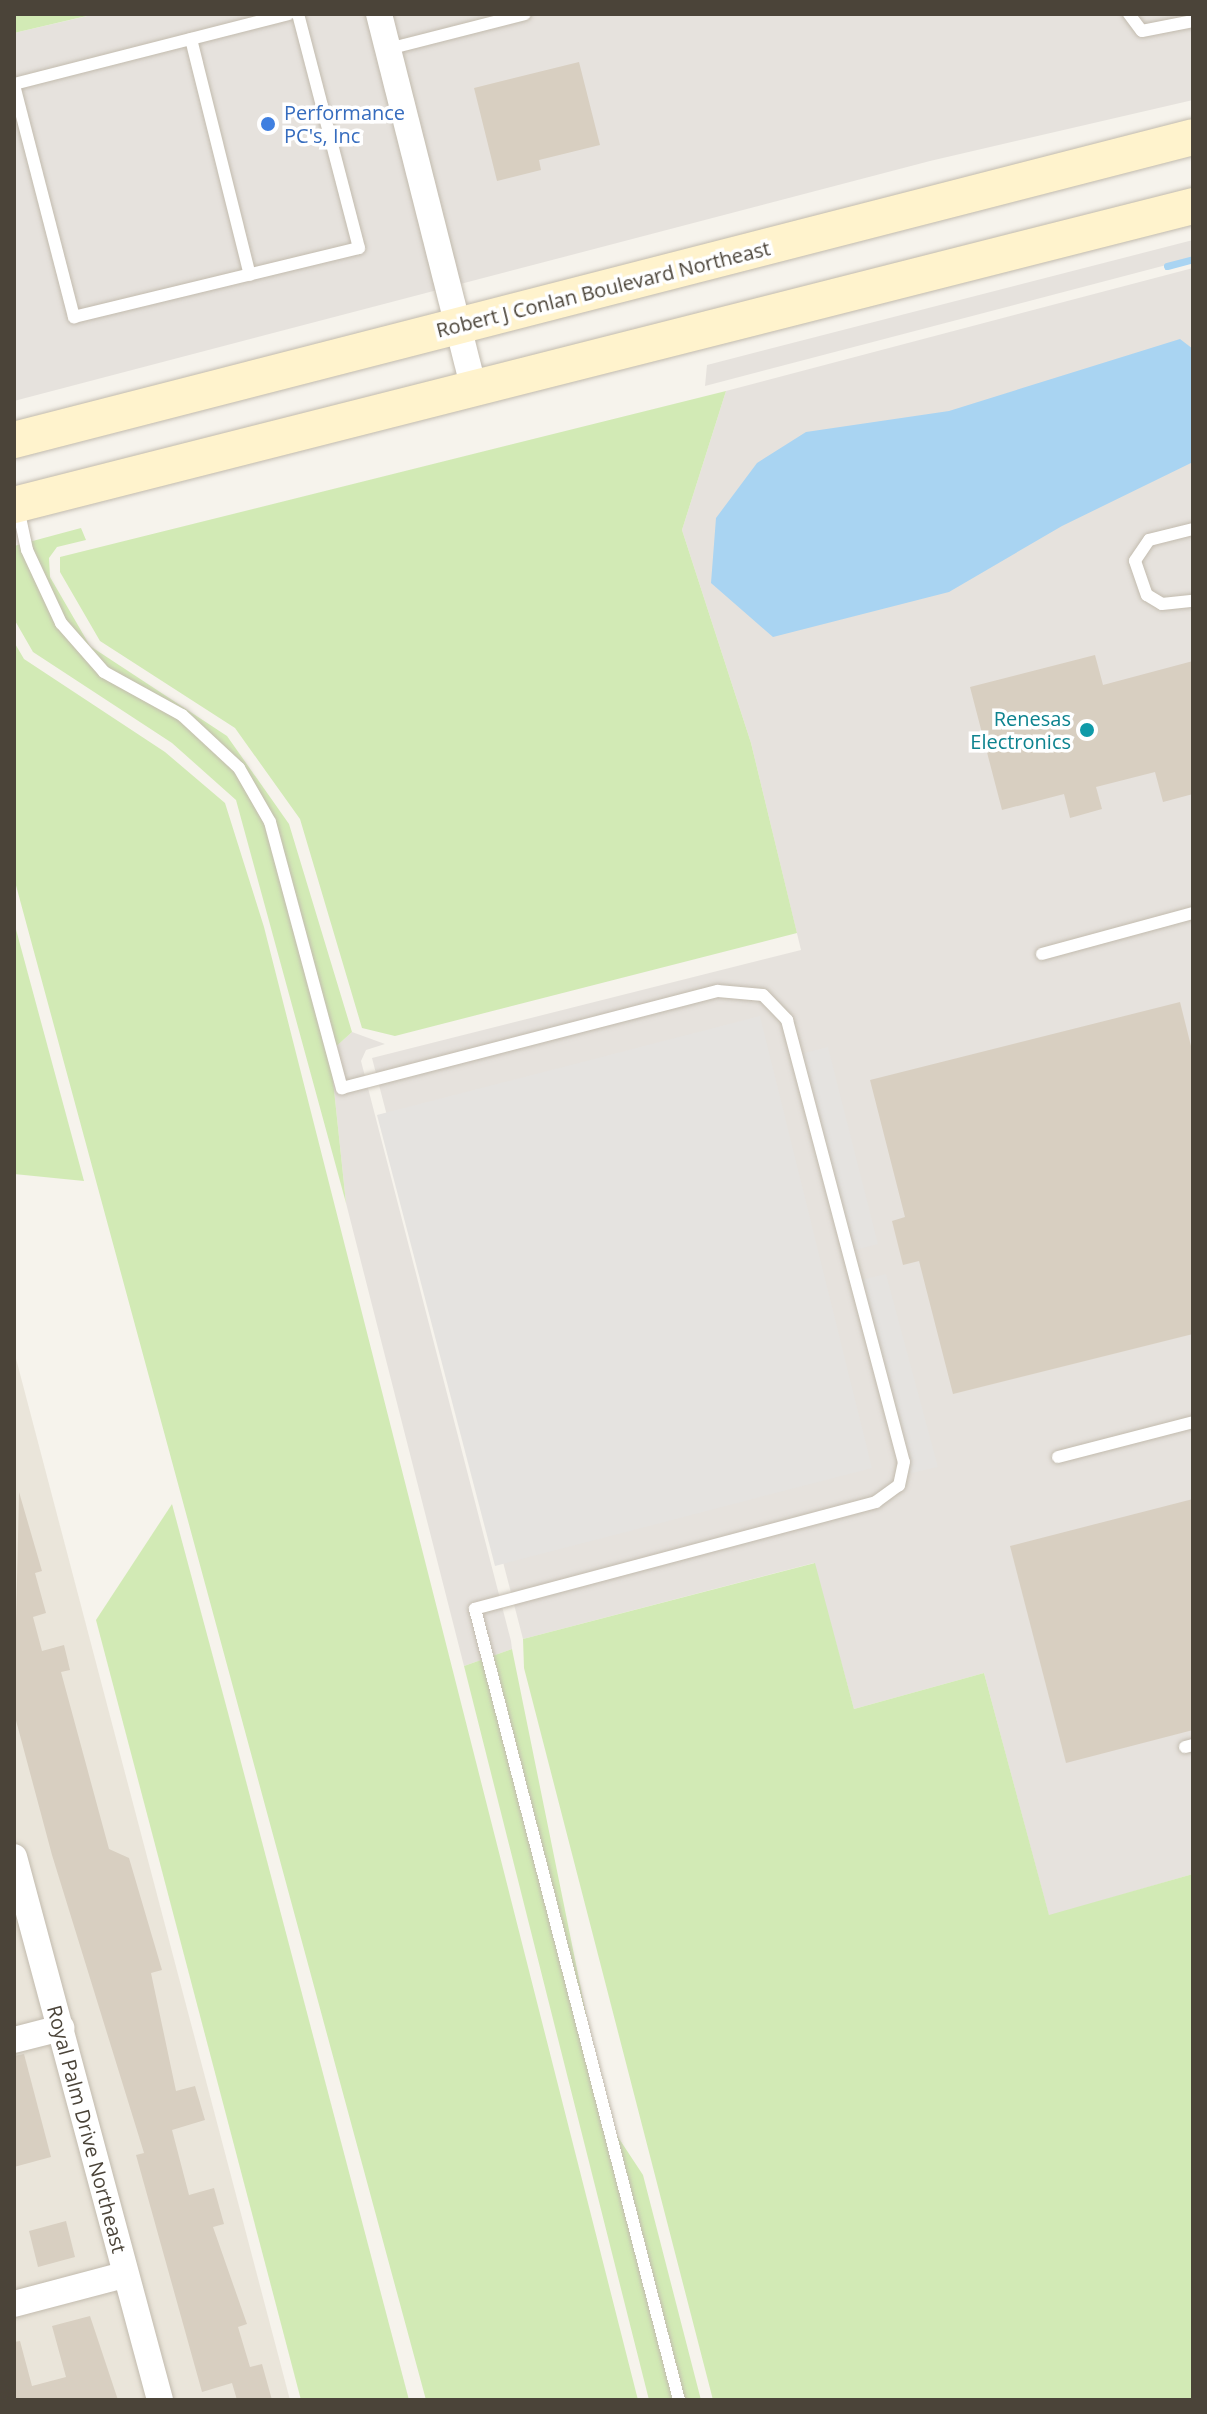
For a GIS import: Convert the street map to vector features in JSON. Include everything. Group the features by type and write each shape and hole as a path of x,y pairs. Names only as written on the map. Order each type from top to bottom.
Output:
{"main road":[{"name":"Robert J Conlan Boulevard Northeast","path":"14,440 1193,137"},
{"path":"15,500 474,389 1193,206"}],"street":[{"path":"379,14 474,389"},
{"name":"Royal Palm Drive Northeast","path":"14,1857 160,2400"},
{"path":"14,2040 61,2028"},
{"path":"14,2304 124,2275"}],"lane":[{"path":"288,14 14,84 74,317 359,248 298,14"},
{"path":"388,49 525,14"},
{"path":"1129,14 1142,31 1193,21"},
{"path":"191,39 250,275"},
{"path":"15,500 27,550 61,623 104,672 182,715 239,768 270,822 342,1088 718,991 763,995 787,1020 904,1462 899,1485 876,1502 475,1609 679,2400"},
{"path":"1193,529 1149,540 1135,561 1147,595 1162,604 1193,601"},
{"path":"1042,954 1193,913"},
{"path":"1058,1457 1193,1422"}],"shaded area":[{"path":"96,14 1193,14 1193,100 930,161 14,401 14,33"},
{"path":"1193,240 1193,258 705,386 707,365"},
{"path":"1193,268 1193,1874 1049,1916 984,1673 854,1709 814,1563 523,1639 372,1058 801,950 751,743 682,530 726,391"},
{"path":"760,1016 872,1468 495,1566 377,1115"},
{"path":"352,1032 385,1044 366,1050 361,1061 511,1641 512,1649 464,1666 346,1203 330,1052"},
{"path":"828,1047 878,1244 848,1252 797,1055"},
{"path":"886,1274 938,1467 903,1475 856,1281"},
{"path":"14,1351 290,2400 14,2400"}],"green space":[{"path":"14,14 95,14 14,33"},
{"path":"726,391 682,530 751,743 797,933 395,1036 362,1028 300,819 235,728 100,641 60,572 60,557"},
{"path":"81,528 86,540 57,547 49,558 50,577 90,646 227,736 289,824 352,1032 330,1052 346,1203 236,800 172,743 33,652 14,619 14,546"},
{"path":"14,642 24,659 165,752 225,803 264,927 638,2400 426,2400 14,878"},
{"path":"14,922 84,1181 14,1174"},
{"path":"172,1504 409,2400 301,2400 96,1620"},
{"path":"815,1563 854,1709 984,1673 1049,1915 1193,1874 1193,2400 713,2400 524,1668 523,1639"},
{"path":"512,1649 608,2122 643,2175 701,2400 649,2400 464,1666"}],"water":[{"path":"1180,339 1193,349 1193,462 1062,526 949,592 773,637 711,583 716,518 757,463 806,432 949,411"}],"building":[{"path":"579,62 600,145 539,160 541,170 497,181 474,88"},
{"name":"Renesas Electronics","path":"1095,655 1103,685 1193,661 1193,794 1163,802 1155,772 1096,787 1102,809 1070,818 1064,794 1002,810 970,687"},
{"path":"1180,1002 1193,1054 1193,1334 953,1394 919,1261 903,1265 892,1221 905,1217 870,1080"},
{"path":"19,1492 42,1571 35,1573 46,1613 33,1617 42,1651 64,1645 70,1670 61,1672 109,1849 129,1858 162,1970 151,1973 176,2091 195,2086 205,2120 172,2130 189,2195 214,2188 224,2224 213,2227 247,2324 238,2327 250,2367 262,2364 272,2400 237,2400 232,2383 202,2392 136,2155 144,2153 52,1855 14,1713"},
{"path":"1193,1499 1193,1730 1066,1763 1010,1546"},
{"path":"24,2054 51,2157 14,2167 14,2056"},
{"path":"66,2221 75,2257 38,2267 29,2231"},
{"path":"90,2316 118,2400 14,2400 14,2342 20,2341 32,2386 66,2377 52,2326"}],"waterway":[{"path":"1167,266 1193,259"}],"place":[{"name":"Performance PC's, Inc","path":"268,124"},
{"name":"Renesas Electronics","path":"1087,730"}]}
